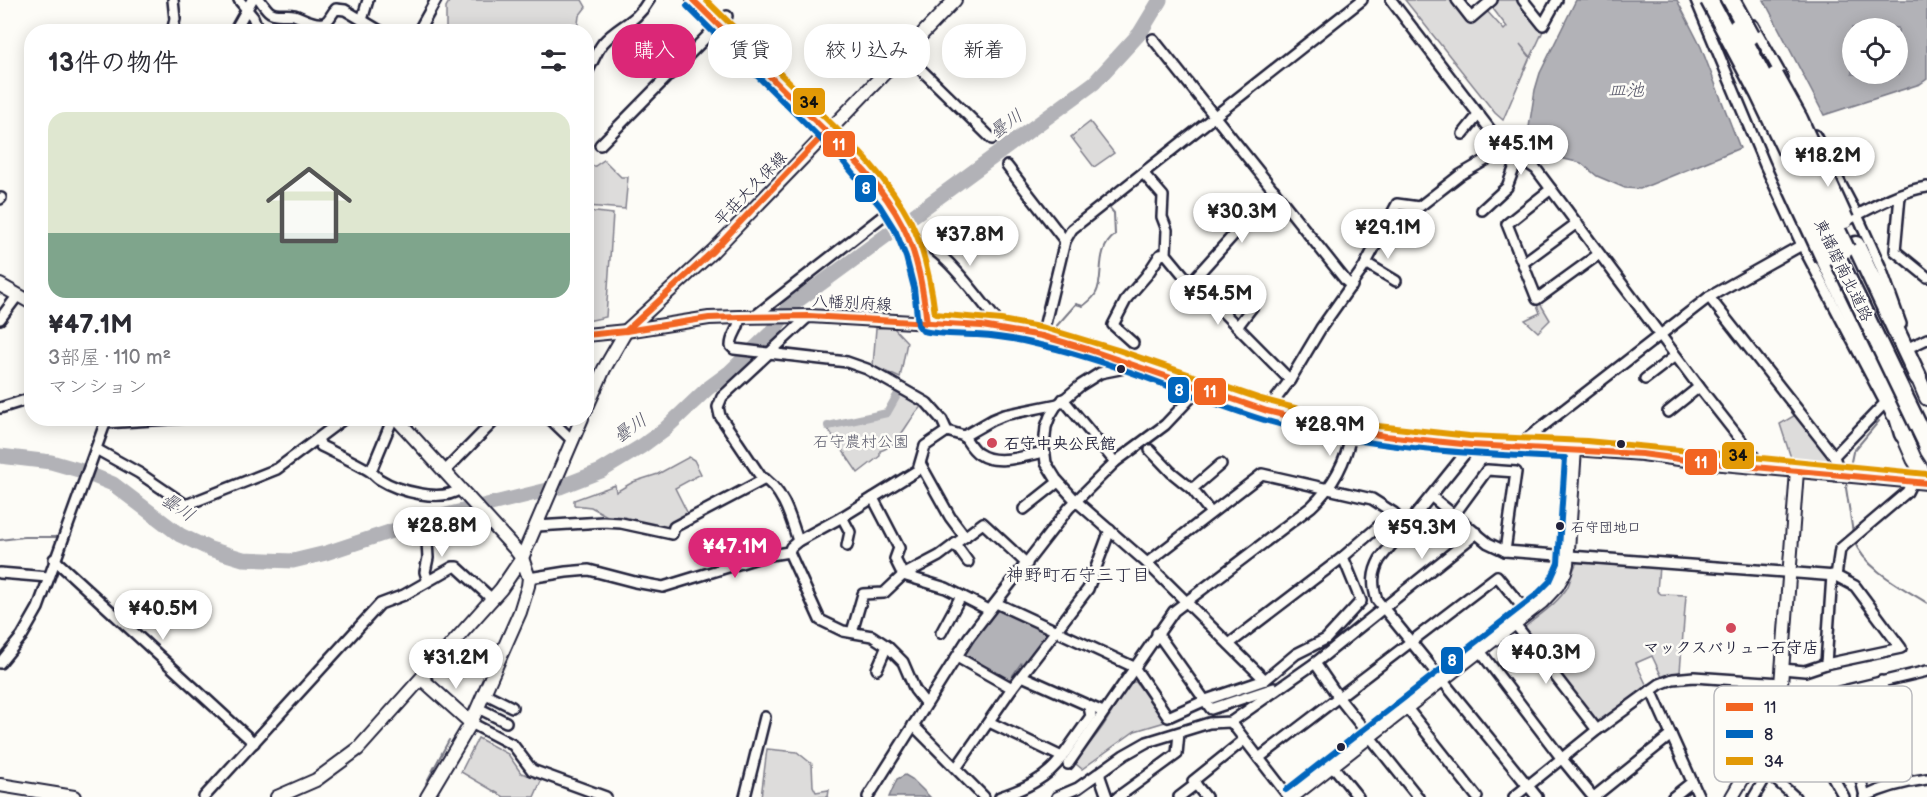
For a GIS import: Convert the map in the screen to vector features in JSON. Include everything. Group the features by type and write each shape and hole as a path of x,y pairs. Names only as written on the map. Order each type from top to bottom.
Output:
{"highway":[{"path":"1704,0 1824,258 1891,394 1903,434"},
{"name":"東播磨南北道路","path":"1709,0 1764,104 1927,444"},
{"name":"東播磨南北道路","path":"1722,0 1774,98 1927,425"},
{"path":"1731,0 1799,119 1918,377"}],"main road":[{"path":"693,0 722,20 870,176 893,208 909,237 920,275 927,323"},
{"name":"平荘大久保線","path":"930,26 955,0"},
{"name":"平荘大久保線","path":"594,391 626,331 713,251 879,78"},
{"path":"0,285 24,298"},
{"name":"八幡別府線","path":"594,334 709,318 755,316 809,316 994,327 1042,336 1087,349 1267,411 1352,431 1472,445 1575,449 1836,476 1912,482 1927,481"},
{"path":"1918,377 1927,398"},
{"path":"401,426 522,558 528,578 528,586 520,612 478,708 428,797"},
{"path":"277,797 316,780 352,754 377,730 501,589 522,558 579,426"},
{"path":"1903,434 1927,481"},
{"path":"1290,797 1528,614 1557,586 1566,572 1575,449"},
{"path":"1781,686 1797,471"},
{"path":"422,679 471,723"},
{"path":"1732,797 1741,782"},
{"path":"0,785 74,797"}],"street":[{"path":"174,0 174,24"},
{"path":"239,0 256,24"},
{"path":"238,24 252,0"},
{"path":"260,0 270,11 278,15 294,15 304,20 324,23 336,9 341,9 369,24"},
{"path":"362,20 368,0"},
{"path":"422,24 436,0"},
{"path":"594,59 601,45 635,19 649,0"},
{"path":"1042,336 1065,241 1072,229 1362,0"},
{"path":"1391,0 1505,150 1536,169 1675,356 1762,467"},
{"path":"1457,0 1471,18 1492,0"},
{"path":"1523,0 1543,25 1557,0"},
{"path":"1696,0 1765,165 1802,245 1884,404 1903,434"},
{"path":"1738,0 1804,115 1857,215 1881,268 1910,347 1918,377"},
{"path":"600,145 722,20"},
{"path":"1153,39 1352,286"},
{"path":"930,78 992,138"},
{"path":"1462,134 1479,114"},
{"path":"1267,411 1290,380 1317,334 1352,286 1397,204 1419,207 1460,175 1505,150"},
{"path":"1482,210 1507,187 1518,158"},
{"path":"1008,166 1065,241"},
{"path":"1143,173 1163,196 1162,217 1167,230 1166,255 1185,277 1192,281 1290,380"},
{"path":"1515,448 1709,297 1857,215 1918,188 1927,187"},
{"path":"1551,189 1506,224 1538,299 1599,254"},
{"path":"1192,281 1274,190"},
{"path":"1900,196 1895,251 1927,277"},
{"path":"755,316 893,208"},
{"path":"1523,263 1577,223"},
{"path":"909,237 921,240 954,267 995,318 994,327"},
{"path":"1133,343 1113,325 1127,298 1147,276 1160,255 1166,255"},
{"path":"1366,263 1396,281"},
{"path":"1223,312 1237,292"},
{"path":"0,319 18,295"},
{"path":"1709,297 1834,456 1838,466 1836,476"},
{"path":"1238,327 1253,306"},
{"path":"798,541 787,510 771,483 761,477 720,416 718,407 722,397 809,316"},
{"path":"740,317 740,324 731,340 731,346 734,349 847,362 867,369 927,403 942,420 948,431 964,436 978,454 988,458 1015,458 1044,452"},
{"path":"1910,347 1927,339"},
{"path":"1645,379 1675,356"},
{"path":"1135,366 1100,373 1060,402 1047,421 1044,452 1049,470 1076,501 1147,563 1265,680"},
{"path":"1668,412 1699,387"},
{"path":"868,797 957,657 1076,501 1115,462 1165,424 1200,388"},
{"path":"0,408 24,400"},
{"path":"964,436 1004,415 1060,402"},
{"path":"1060,402 1115,462"},
{"path":"1834,456 1884,404"},
{"path":"0,663 22,636 38,608 104,426"},
{"path":"95,452 139,473 186,505 277,469 335,426"},
{"path":"371,471 391,426"},
{"path":"444,472 489,426"},
{"path":"557,426 573,441"},
{"path":"926,704 915,690 903,662 887,645 872,636 839,630 820,620 789,552 798,541 918,471 925,446 948,431"},
{"path":"1000,797 1029,786 1065,761 1174,611 1311,507 1328,490 1346,453 1352,431"},
{"path":"318,439 321,446 371,471 379,479 439,497 462,491"},
{"path":"1472,445 1380,559 1375,567 1374,591 1377,600 1411,643 1537,797"},
{"path":"1150,450 1171,472 1192,489 1211,513"},
{"path":"1192,489 1221,464"},
{"path":"921,465 950,517 965,537"},
{"path":"1454,515 1487,470 1516,472 1505,550"},
{"path":"1147,563 1262,474 1372,499 1394,513 1343,557 1229,644"},
{"path":"537,524 621,523 672,534 674,527 765,479"},
{"path":"1024,509 1058,482"},
{"path":"1826,664 1834,575 1840,549 1907,492 1912,482"},
{"path":"1432,497 1488,543 1505,550 1834,575 1855,586 1901,648 1826,664 1805,671 1782,669"},
{"path":"873,498 899,548 895,559 903,575 946,588 961,596 1055,631 1134,667 1168,717 1206,700 1265,680 1296,654 1326,639 1361,601 1343,557"},
{"path":"842,517 850,532 847,546"},
{"path":"852,632 863,594 884,594 903,575 939,556 983,524 1026,564"},
{"path":"957,767 1012,688 1088,589 1110,530"},
{"path":"1057,797 1078,788 1124,755 1148,742 1209,723 1232,722 1315,663 1477,533"},
{"path":"427,540 429,558 425,572 429,581"},
{"path":"955,544 968,562"},
{"path":"528,578 589,570 663,587 764,556 789,552"},
{"path":"54,560 254,743"},
{"path":"204,797 380,604 404,595 449,567 457,567 492,599"},
{"path":"0,573 48,577"},
{"path":"1259,758 1497,576 1528,614"},
{"path":"941,633 961,596"},
{"path":"1515,624 1597,730"},
{"path":"1157,633 1211,709 1284,685"},
{"path":"877,669 887,645"},
{"path":"1480,651 1562,759 1594,797 1671,735"},
{"path":"957,657 1012,688"},
{"path":"1315,663 1339,698 1418,797"},
{"path":"1862,686 1926,671 1927,682"},
{"path":"1022,676 1102,712"},
{"path":"1514,797 1597,730 1660,684 1694,677 1781,683"},
{"path":"1881,681 1882,686"},
{"path":"1651,690 1699,797"},
{"path":"484,693 512,706"},
{"path":"1065,761 1092,716 1089,707"},
{"path":"478,708 506,722"},
{"path":"1407,708 1477,797"},
{"path":"745,797 765,717"},
{"path":"989,722 1065,761"},
{"path":"1232,722 1290,797"},
{"path":"471,723 513,745 532,770 606,797"},
{"path":"913,725 949,763 957,767 984,797"},
{"path":"1118,797 1176,754 1179,733"},
{"path":"1206,797 1193,781 1245,740"},
{"path":"1333,766 1358,797"},
{"path":"1099,774 1107,797"},
{"path":"1912,781 1927,779"},
{"path":"1672,797 1692,782"},
{"path":"1754,797 1763,782"},
{"path":"1778,782 1795,797"},
{"path":"1836,782 1844,797"},
{"path":"1860,782 1864,797 1881,789 1906,782"},
{"path":"1179,797 1196,784"}],"green space":[{"path":"450,0 582,0 586,7 579,16 578,24 446,24 446,7"},
{"path":"1405,0 1451,0 1469,23 1486,10 1504,30 1507,27 1491,6 1498,0 1520,0 1543,31 1531,57 1520,44 1530,57 1503,120 1495,113"},
{"path":"1090,122 1114,153 1094,167 1071,137"},
{"path":"604,160 621,177 628,177 625,209 594,207 595,166"},
{"path":"594,212 613,214 606,317 594,320"},
{"path":"1540,303 1550,320 1538,332 1525,320 1540,313 1537,305"},
{"path":"893,327 907,342 900,378 873,366 876,328"},
{"name":"石守農村公園","path":"901,390 924,404 894,443 880,451 880,456 858,473 828,429 887,414"},
{"path":"1797,414 1834,468 1793,464 1780,424"},
{"path":"689,457 694,460 701,474 675,488 689,516 669,528 609,517 591,507 574,505 574,500 615,485 616,492 633,482 658,474"},
{"path":"1578,561 1659,566 1657,591 1661,594 1686,595 1680,672 1662,677 1652,656 1636,663 1647,686 1601,722 1596,721 1525,627 1563,594"},
{"path":"1131,682 1136,682 1165,722 1135,731 1082,769 1076,764"},
{"path":"478,738 508,754 521,773 542,779 534,797 504,797 461,772"},
{"path":"767,749 797,752 812,764 813,786 816,792 829,790 828,797 761,797"}],"water":[{"name":"皿池","path":"1576,0 1677,0 1701,47 1740,148 1640,189 1625,188 1597,176 1581,163 1560,158 1538,165 1524,158 1540,73"},
{"path":"1764,0 1927,0 1927,79 1920,84 1824,115"},
{"path":"998,609 1045,631 1047,635 1025,666 1021,663 1008,682 964,657 963,653 993,610"},
{"path":"905,775 930,797 889,797 897,779"}],"waterway":[{"name":"曇川","path":"0,456 51,462 79,470 113,484 180,535 210,549 243,559 293,561 326,553 422,521 560,487 601,471 665,429 775,329 789,307 1094,83 1140,33 1160,0"},
{"path":"1192,141 1215,122"},
{"path":"1152,172 1183,148"},
{"path":"1053,330 1076,304 1083,306 1096,293 1104,248 1115,235 1114,213 1107,205"},
{"path":"828,426 887,413 900,390"},
{"path":"1849,471 1853,452 1879,421"},
{"path":"1848,479 1846,488 1853,533"},
{"path":"0,540 58,537"},
{"path":"1854,541 1867,561 1876,569 1927,603"},
{"path":"426,783 449,740"}],"transit line":[{"name":"11","path":"693,0 843,148 882,193 903,226 913,249 922,286 927,323"},
{"name":"34","path":"706,0 850,142 890,188 911,222 924,255 935,314 1001,320 1045,328 1118,350 1261,399 1333,418 1378,426 1469,436 1587,441 1927,474"},
{"name":"8","path":"687,6 842,160 880,206 895,230 906,257 914,288 918,325 923,331 1001,337 1069,352 1264,420 1301,430 1413,448 1565,458 1558,563 1550,581 1536,595 1286,790"},
{"name":"11","path":"626,331 713,251 826,132"},
{"name":"11","path":"594,334 709,318 739,317 809,316 982,326 1042,336 1087,349 1267,411 1333,427 1385,436 1472,445 1642,454 1701,462 1927,483"}],"place":[{"name":"石守中央公民館","path":"992,443"},
{"name":"石守団地口","path":"1560,526"},
{"name":"マックスバリュー石守店","path":"1731,628"}],"district":[{"name":"神野町石守三丁目","path":"1078,575"}]}
